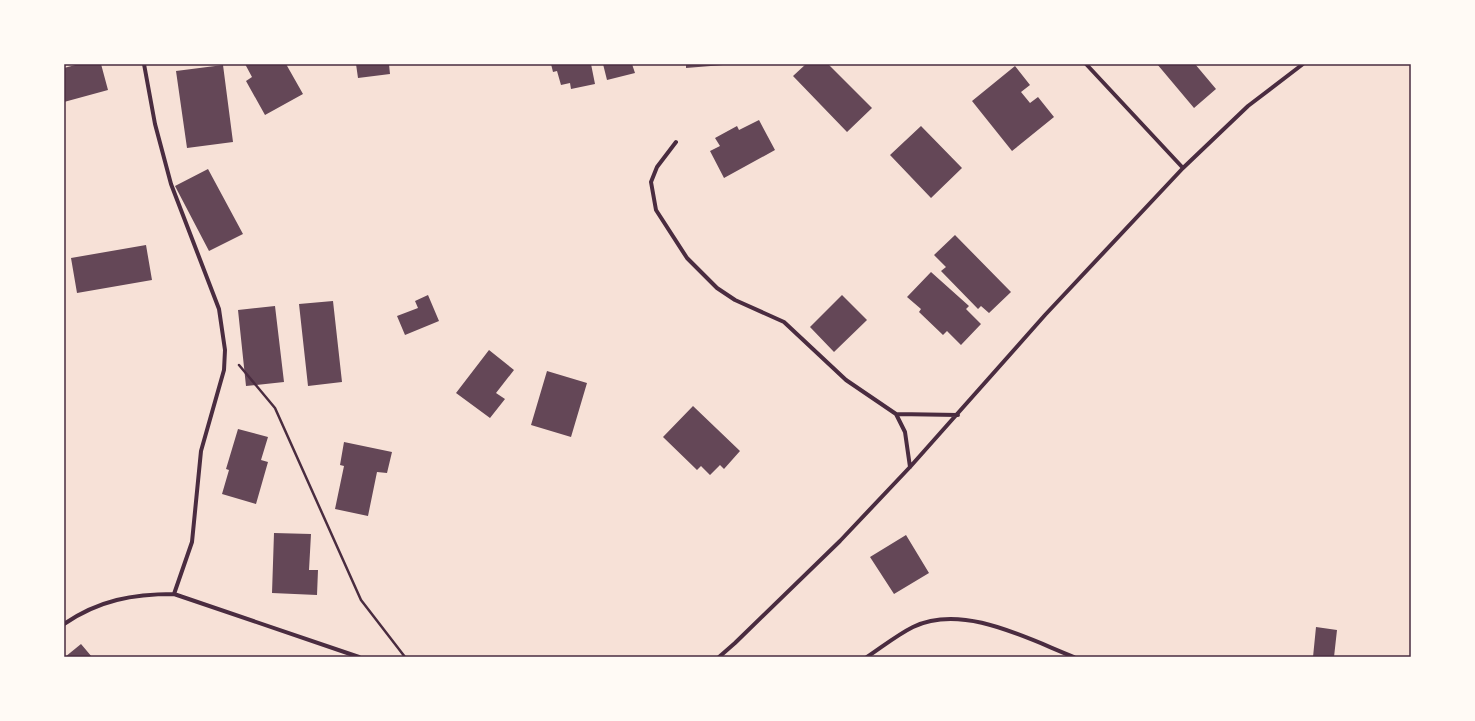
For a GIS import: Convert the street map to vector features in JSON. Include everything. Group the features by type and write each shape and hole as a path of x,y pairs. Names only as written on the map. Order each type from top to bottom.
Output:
{"street":[{"path":"144,64 155,124 171,184 219,309 225,350 224,370 201,451 192,542 174,594"},
{"path":"1086,64 1183,168"},
{"path":"719,657 840,541 958,415 1045,315 1183,168 1248,106 1303,64"},
{"path":"676,142 657,167 651,182 656,210 687,258 717,288 734,300 784,322 846,380 896,414 905,432 910,467"},
{"path":"896,414 958,415"},
{"path":"64,624 72,618 114,599 147,594 174,594 360,657"},
{"path":"868,657 914,626 936,620 956,619 983,622 1074,657"}],"path":[{"path":"225,350 275,408 361,600 405,657"}],"building":[{"path":"79,64 101,64 108,90 64,102 64,68"},
{"path":"245,64 286,64 303,94 265,115 246,81 252,77"},
{"path":"356,64 389,64 390,74 358,78"},
{"path":"551,64 591,64 595,84 571,89 570,83 561,85 557,71 553,72"},
{"path":"603,64 632,64 635,73 607,80"},
{"path":"686,64 723,64 723,65 686,68"},
{"path":"806,64 828,64 872,108 847,132 793,76"},
{"path":"1157,64 1195,64 1216,89 1194,108"},
{"path":"223,65 233,142 187,148 176,71"},
{"path":"1015,66 1030,85 1021,92 1030,103 1038,97 1054,117 1012,151 972,101"},
{"path":"759,120 775,150 724,178 710,151 720,146 715,138 737,126 739,130"},
{"path":"921,126 962,168 931,198 890,155"},
{"path":"208,169 243,234 209,251 175,186"},
{"path":"955,235 1011,292 989,313 981,306 978,309 941,271 946,267 934,255"},
{"path":"146,245 152,280 77,293 71,258"},
{"path":"931,272 969,306 966,309 981,324 961,345 947,331 943,335 919,312 921,309 907,297"},
{"path":"428,295 439,321 405,335 397,316 418,308 415,301"},
{"path":"842,295 867,320 834,352 810,327"},
{"path":"333,301 342,382 308,386 299,304"},
{"path":"275,306 284,382 246,386 238,310"},
{"path":"489,350 514,370 496,393 505,399 490,418 456,393"},
{"path":"547,371 587,383 571,437 531,425"},
{"path":"693,406 740,451 724,469 720,465 710,475 701,466 697,470 663,437"},
{"path":"238,429 268,437 261,460 268,462 256,504 222,494 229,470 226,469"},
{"path":"344,442 392,452 387,473 377,472 368,516 335,509 344,466 340,465"},
{"path":"274,533 311,534 309,570 318,570 317,595 272,593"},
{"path":"906,535 929,573 894,594 870,557"},
{"path":"1316,627 1337,630 1334,657 1313,657"},
{"path":"81,644 92,657 65,657"}]}
